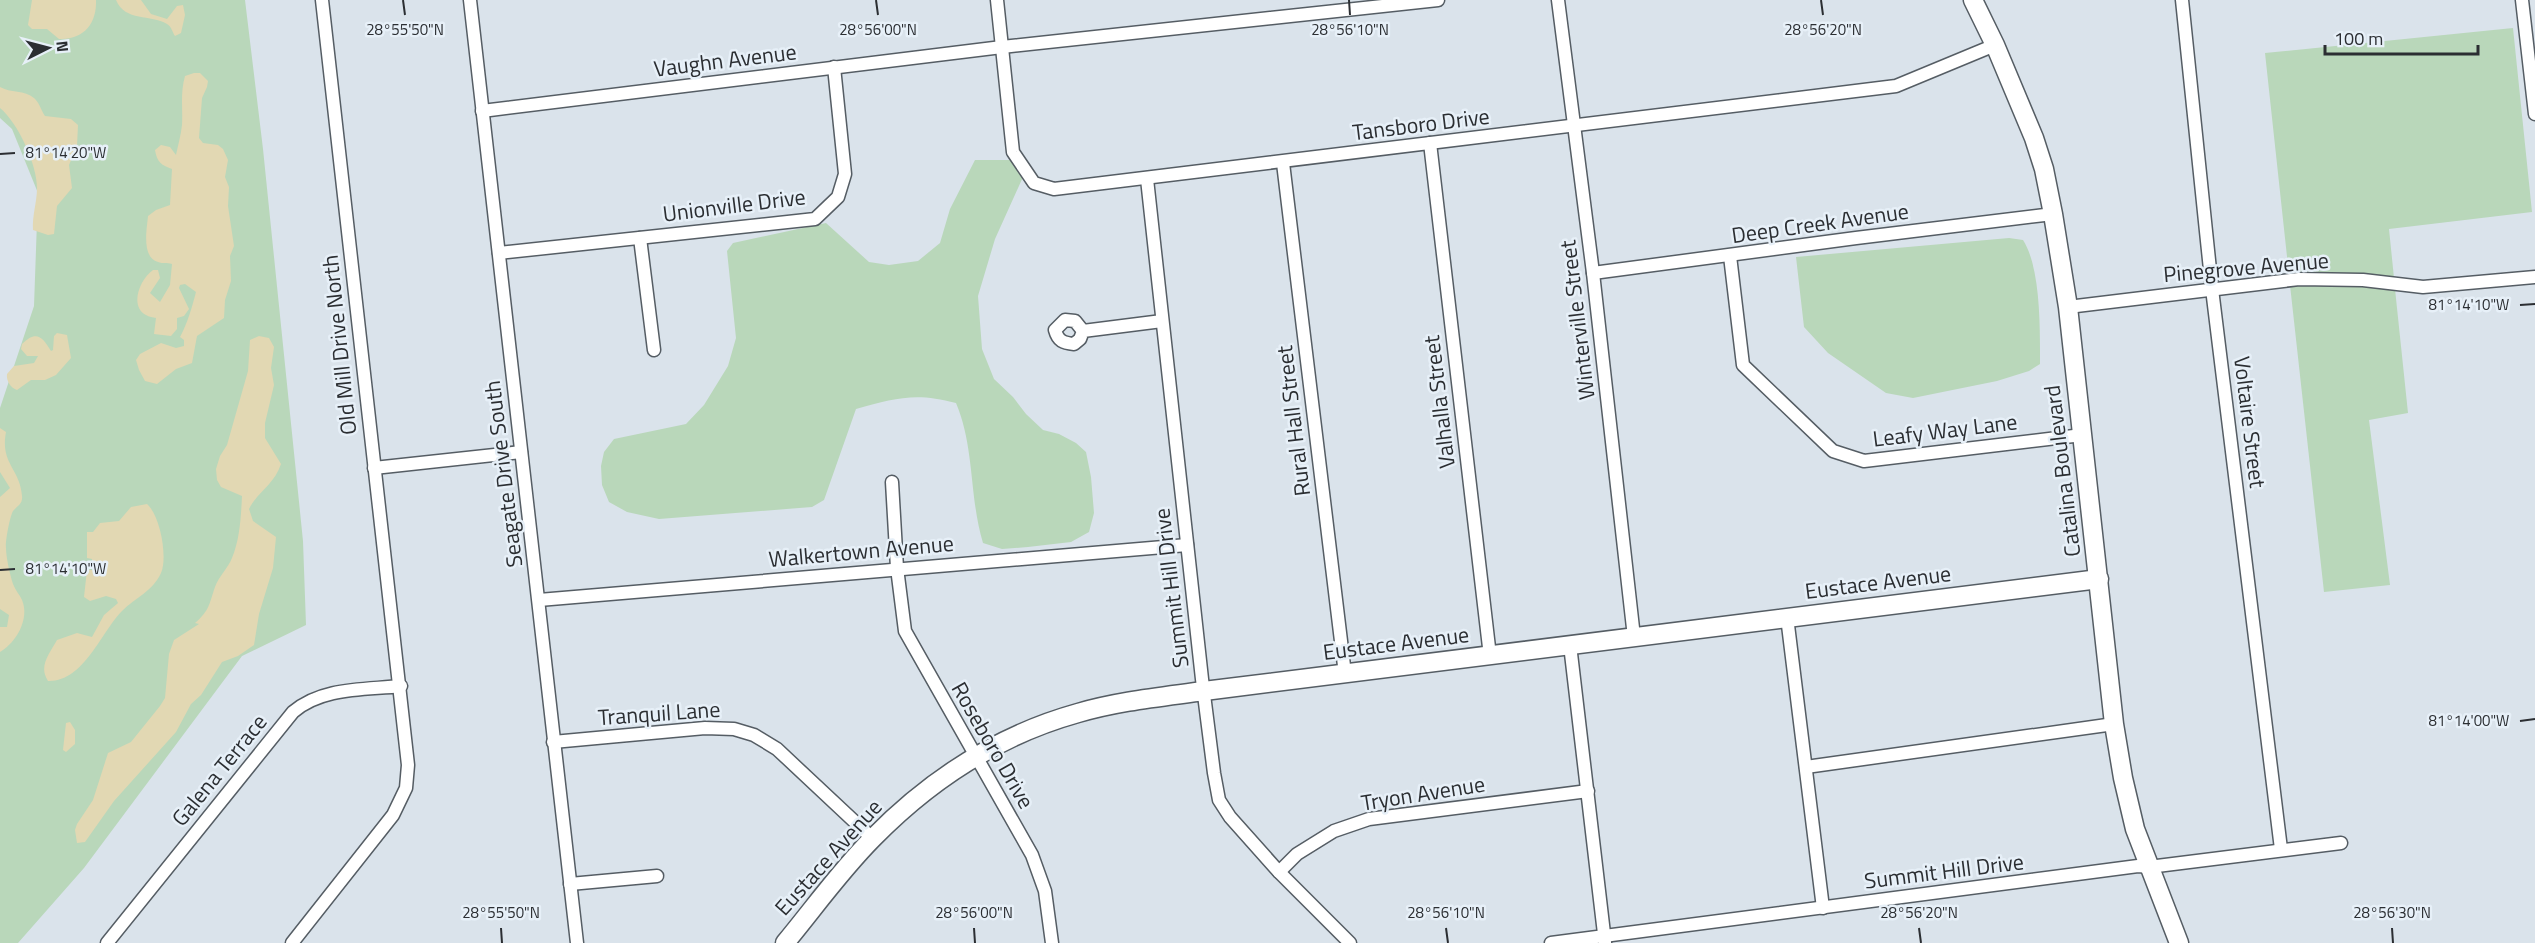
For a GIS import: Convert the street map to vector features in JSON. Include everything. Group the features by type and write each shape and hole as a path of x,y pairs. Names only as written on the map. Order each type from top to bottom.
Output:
{"street":[{"name":"Old Mill Drive North","path":"292,943 401,802 406,788 408,765 401,686 374,468 322,0"},
{"name":"Seagate Drive South","path":"470,0 577,943"},
{"name":"Tansboro Drive","path":"997,0 1013,152 1034,183 1054,189 1896,87 1995,45"},
{"name":"Vaughn Avenue","path":"482,111 1002,47 1438,0"},
{"name":"Winterville Street","path":"1558,0 1576,127 1635,637"},
{"name":"Catalina Boulevard","path":"1973,0 1995,45 2034,138 2044,169 2068,307 2114,724 2123,778 2133,819 2149,867 2179,943"},
{"name":"Voltaire Street","path":"2182,0 2212,289 2281,849"},
{"path":"2522,0 2535,114"},
{"name":"Unionville Drive","path":"499,253 815,219 838,197 845,174 834,67"},
{"name":"Valhalla Street","path":"1430,143 1490,656"},
{"name":"Rural Hall Street","path":"1283,163 1345,674"},
{"name":"Summit Hill Drive","path":"1147,179 1187,546 1219,801 1230,817 1279,872 1350,943"},
{"name":"Deep Creek Avenue","path":"1593,273 2053,214"},
{"path":"640,238 654,350"},
{"name":"Leafy Way Lane","path":"1730,256 1743,365 1833,451 1864,461 2082,435"},
{"name":"Pinegrove Avenue","path":"2068,307 2299,279 2363,279 2424,287 2535,278"},
{"path":"1083,331 1162,321"},
{"path":"374,468 521,452"},
{"name":"Roseboro Drive","path":"892,482 897,568 905,631 1032,855 1045,891 1052,943"},
{"name":"Walkertown Avenue","path":"539,600 897,568 1187,546"},
{"name":"Eustace Avenue","path":"785,943 872,838 925,790 975,755 1076,713 1136,700 1204,691 2099,579"},
{"path":"1787,617 1823,908"},
{"path":"1570,645 1604,939"},
{"name":"Galena Terrace","path":"107,943 292,712 309,700 327,694 401,686"},
{"path":"1806,766 2114,724"},
{"name":"Tranquil Lane","path":"553,742 705,728 734,729 754,735 777,749 872,838"},
{"name":"Tryon Avenue","path":"1279,872 1297,854 1334,831 1370,819 1588,791"},
{"name":"Summit Hill Drive","path":"1551,943 1604,939 2138,866 2149,867 2342,843"},
{"path":"570,884 657,876"}],"green space":[{"path":"0,0 245,0 263,149 303,541 306,625 242,656 84,868 18,943 0,943 0,408 34,306 38,193 12,129 0,118"},
{"path":"2513,28 2532,212 2389,229 2394,278 2289,275 2265,53"},
{"path":"975,160 1011,160 1023,177 995,239 978,296 982,349 994,379 1013,397 1026,414 1043,430 1059,434 1076,443 1086,452 1094,513 1089,532 1071,542 1028,547 1002,549 983,543 966,437 956,403 917,397 894,399 856,409 824,500 812,507 659,519 627,512 609,502 602,485 601,466 604,452 614,439 686,424 704,405 728,366 736,338 727,251 733,243 826,223 869,262 889,265 918,261 940,243 950,209"},
{"path":"2009,238 2023,240 2029,252 2036,283 2040,364 2029,371 1997,381 1913,398 1886,393 1828,353 1804,327 1796,257"},
{"path":"2290,285 2362,285 2395,289 2408,413 2369,420 2390,585 2324,592"}],"sand":[{"path":"32,0 96,0 96,8 91,23 82,33 68,39 59,39 47,29 32,29 28,25"},
{"path":"116,0 141,0 151,14 167,19 177,6 183,5 185,15 181,33 175,36 171,28 161,21 126,12"},
{"path":"200,73 208,81 202,98 199,138 203,143 218,145 223,149 228,160 225,177 229,187 228,206 234,246 230,256 231,281 225,300 224,318 197,336 192,363 176,369 157,384 145,381 136,360 140,354 161,343 176,348 184,346 184,340 180,337 188,320 196,292 185,284 180,285 179,288 189,309 184,316 177,318 177,329 171,336 154,334 156,318 147,316 141,311 137,299 144,280 153,270 158,270 160,278 150,293 160,302 170,285 172,264 160,263 153,259 147,249 148,216 170,205 172,169 160,162 155,150 161,145 170,147 176,155 182,125 183,83 185,76"},
{"path":"0,87 30,95 45,116 71,119 78,125 77,146 69,165 72,188 57,206 54,234 48,235 33,230 37,188 34,167 20,134 0,108"},
{"path":"57,333 67,335 71,358 56,375 45,380 31,380 17,390 13,388 8,382 7,374 14,366 34,363 38,356 27,356 21,349 22,344 27,339 36,336 45,342 51,351 54,336"},
{"path":"259,336 269,338 274,347 271,368 274,385 265,423 265,438 281,464 274,477 249,509 253,521 276,537 273,568 259,614 254,645 238,656 222,662 201,695 191,704 176,732 114,801 85,842 77,843 75,830 77,824 93,800 108,753 131,742 160,706 165,698 169,654 174,640 199,624 195,623 206,610 217,583 235,551 240,527 242,496 221,487 217,480 216,469 227,445 248,371 250,340"},
{"path":"0,428 6,432 6,452 18,479 22,496 21,503 12,514 6,545 11,576 22,600 24,615 16,637 0,652 0,627 7,627 9,615 0,609 0,497 10,488 0,472"},
{"path":"147,504 156,517 162,537 164,557 158,579 149,590 114,620 82,665 61,679 48,681 44,670 45,665 57,640 77,633 92,637 104,615 118,603 116,599 106,596 90,601 84,597 87,570 93,570 92,559 87,558 87,532 93,532 100,523 119,521 131,507"},
{"path":"70,722 75,730 75,744 66,752 63,750 66,723"}]}
